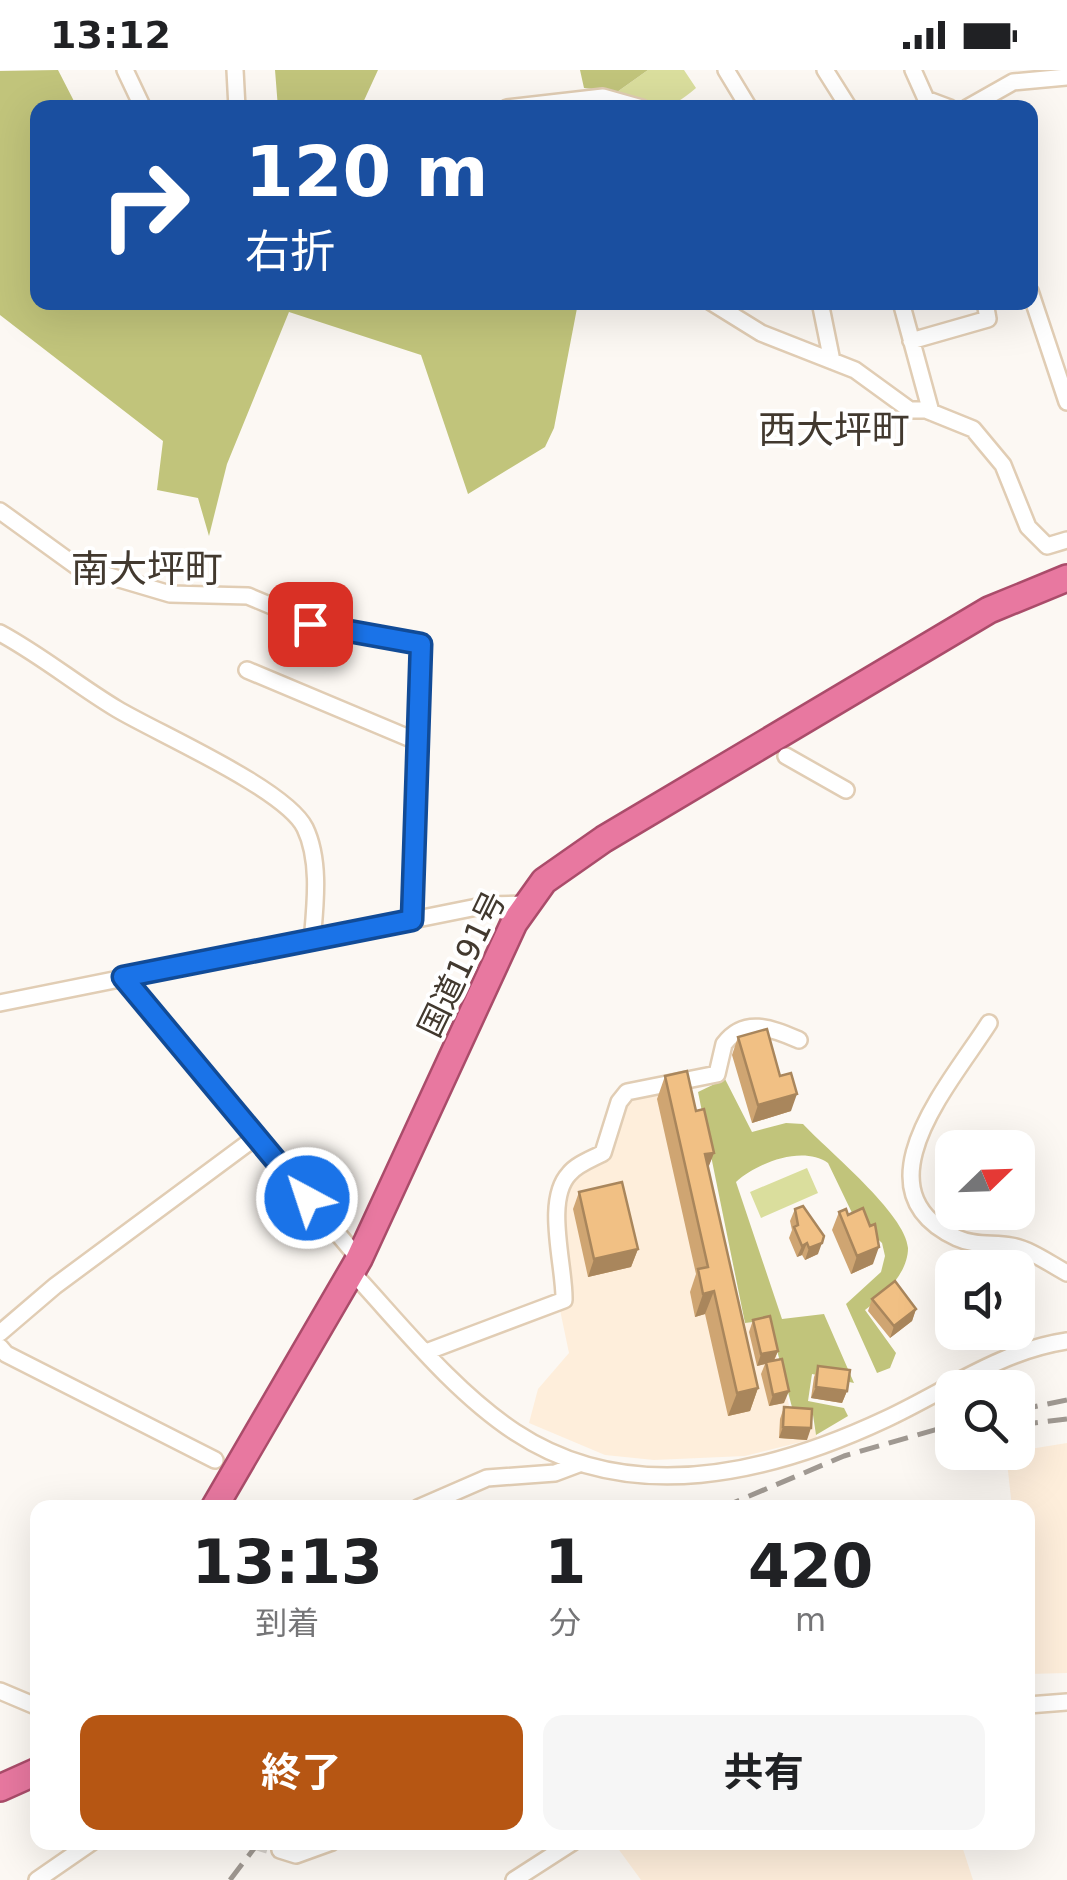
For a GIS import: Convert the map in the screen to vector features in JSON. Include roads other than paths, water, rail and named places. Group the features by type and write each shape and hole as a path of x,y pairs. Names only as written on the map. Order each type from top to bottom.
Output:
{"highway":[{"name":"国道191号","path":"219,1500 355,1266 526,904 544,881 615,832 990,610 1067,578"},
{"path":"0,1788 30,1774"}],"street":[{"path":"124,70 139,100"},
{"path":"235,70 236,100"},
{"path":"726,70 744,100"},
{"path":"825,70 844,100"},
{"path":"913,70 926,100"},
{"path":"979,100 1015,76 1067,77"},
{"path":"584,100 614,100"},
{"path":"724,310 761,332 855,370 910,410 931,412 973,429 1003,465 1013,496 1038,541 1046,546 1067,540"},
{"path":"822,310 832,361"},
{"path":"903,310 931,412"},
{"path":"912,341 988,318 986,310"},
{"path":"1036,310 1067,402"},
{"path":"0,511 76,566 170,594 248,596 328,630 421,644 412,920"},
{"path":"0,634 116,708 219,762 300,820 308,836 316,892 312,942"},
{"path":"247,670 416,741"},
{"path":"786,756 846,790"},
{"path":"0,1002 487,905 526,904"},
{"path":"123,977 426,1352 515,1432 578,1464 603,1471 671,1475 717,1473 790,1458 833,1444 987,1367 1040,1346 1067,1341"},
{"path":"989,1022 926,1124 910,1158 910,1187 927,1215 959,1239 1016,1246 1067,1273"},
{"path":"426,1352 564,1300 556,1230 562,1184 573,1169 603,1153 618,1102 627,1092 717,1074 724,1044 747,1028 766,1026 800,1040"},
{"path":"0,1333 55,1286 256,1137"},
{"path":"0,1347 6,1354 216,1460"},
{"path":"436,1500 487,1478 555,1473 578,1464"},
{"path":"0,1691 30,1704"},
{"path":"1035,1704 1067,1702"},
{"path":"37,1880 80,1850"},
{"path":"280,1850 296,1856 311,1850"},
{"path":"514,1880 560,1850"}],"railway":[{"path":"1035,1407 1067,1400"},
{"path":"1035,1423 1067,1419"},
{"path":"740,1500 844,1456 935,1430"},
{"path":"230,1880 253,1850"}],"district":[{"name":"西大坪町","path":"834,430"},
{"name":"南大坪町","path":"147,569"}]}
